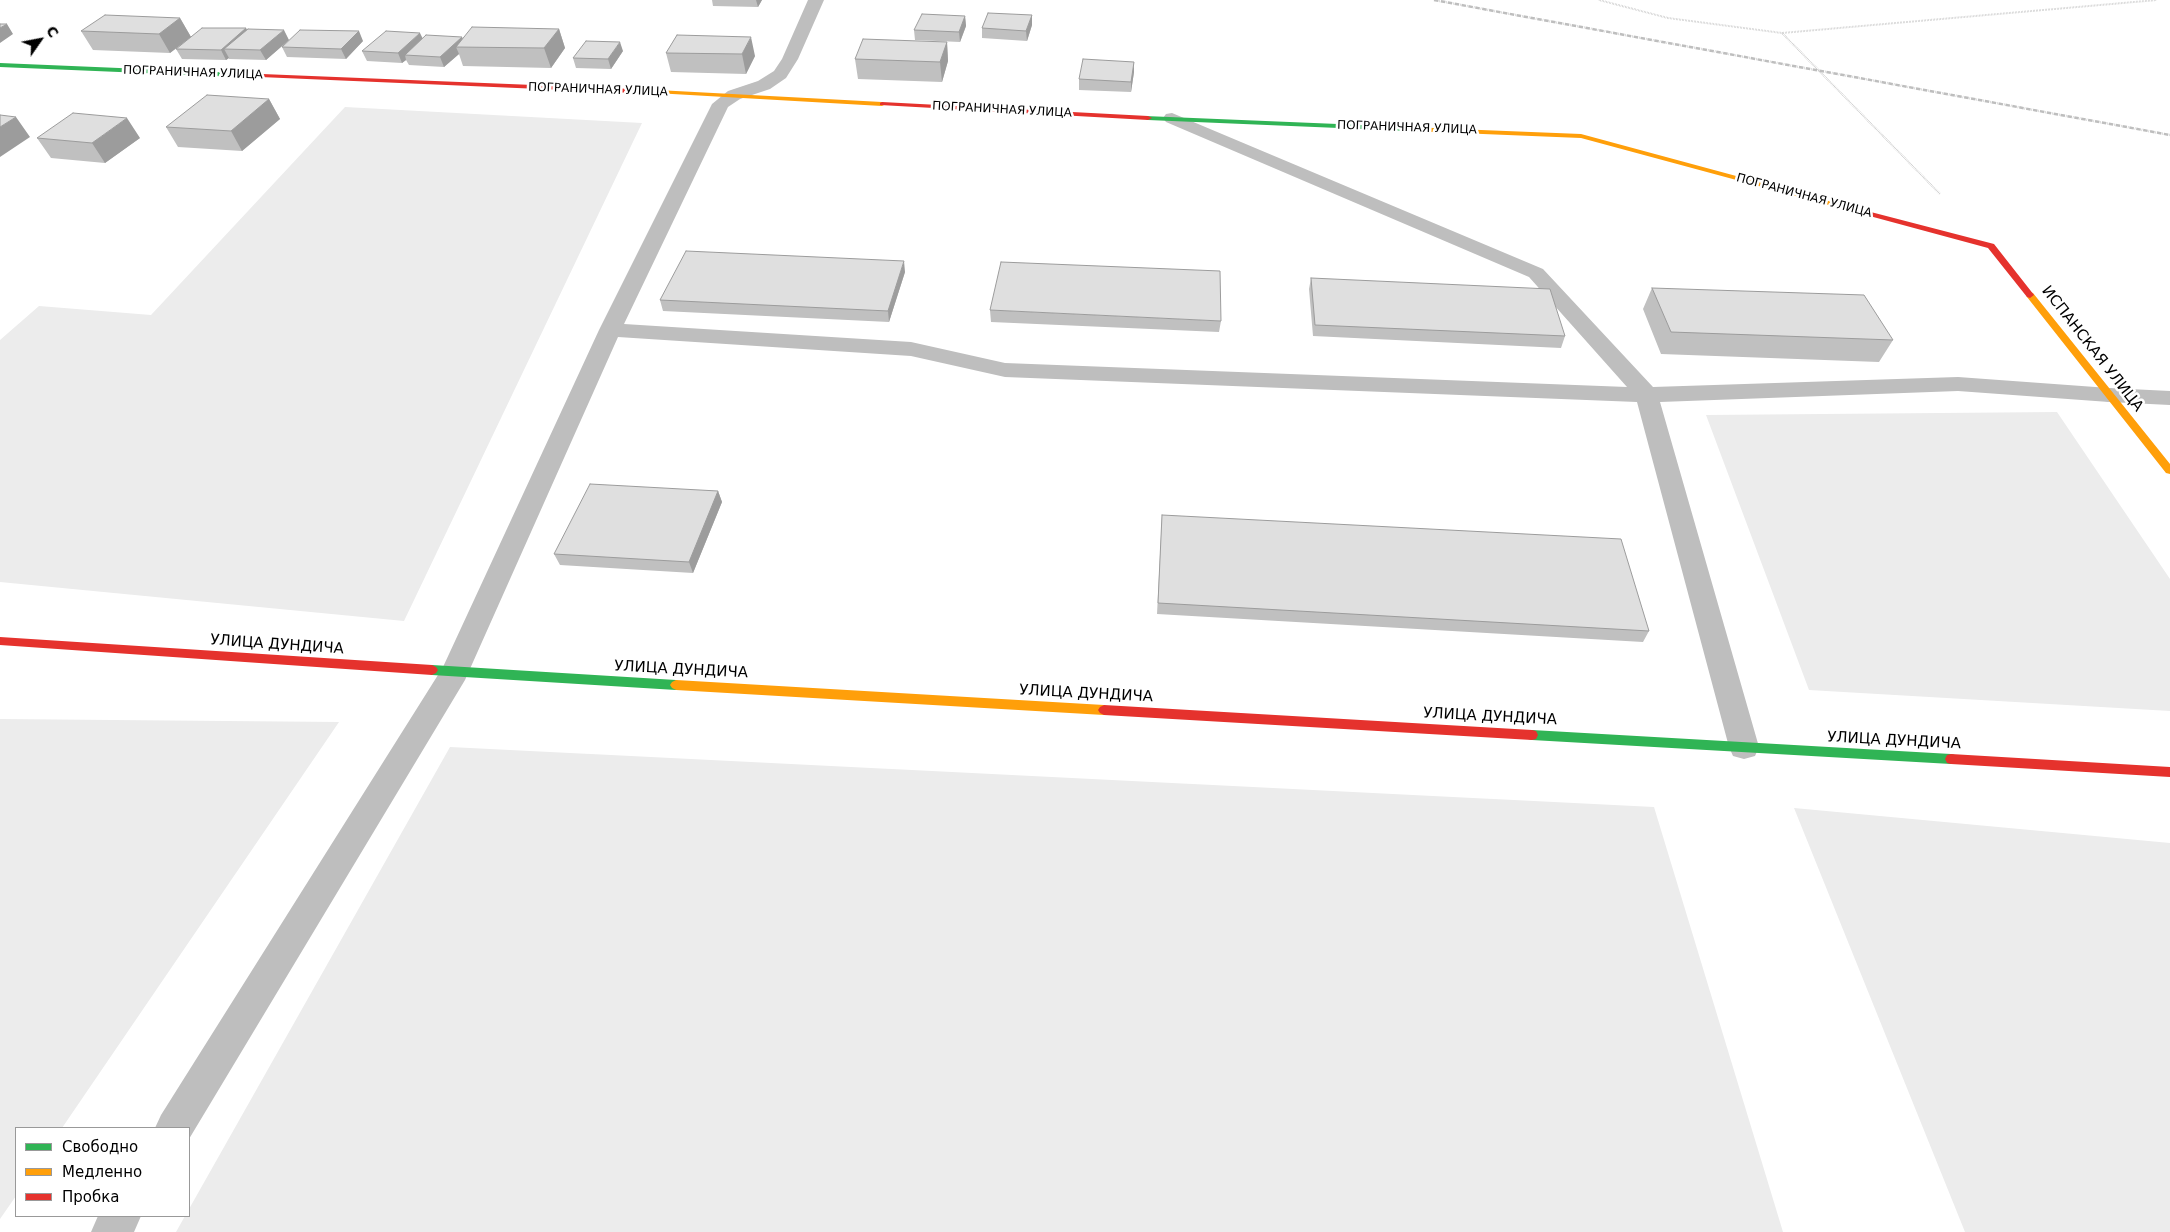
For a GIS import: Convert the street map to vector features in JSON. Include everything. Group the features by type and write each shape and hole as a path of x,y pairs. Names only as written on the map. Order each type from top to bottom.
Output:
{"street":[{"path":"175,1127 455,672 610,330 721,104 734,95 764,85 780,74 790,59 816,0"},
{"name":"ПОГРАНИЧНАЯ УЛИЦА","path":"0,66 734,95 1015,112 1582,136 1991,246"},
{"path":"1172,118 1536,273 1647,395 1744,747"},
{"name":"ИСПАНСКАЯ УЛИЦА","path":"1991,246 2170,471"},
{"path":"610,330 911,349 1005,370 1647,395 1958,384 2170,398"},
{"name":"УЛИЦА ДУНДИЧА","path":"0,641 455,672 2170,772"},
{"path":"110,1232 119,1217"}],"path":[{"path":"1599,0 1668,18 1782,33 2157,0"},
{"path":"1782,33 1991,246"}],"shaded area":[{"path":"345,107 642,123 404,621 0,582 0,340 39,306 151,315"},
{"path":"2057,412 2170,579 2170,711 1809,690 1706,415"},
{"path":"0,719 339,722 63,1127 15,1127 15,1197 0,1219"},
{"path":"450,747 1654,807 1783,1232 176,1232 184,1217 190,1217 190,1207"},
{"path":"1794,808 2170,843 2170,1232 1965,1232"}],"building":[{"path":"988,13 1032,15 1026,31 982,28"},
{"path":"922,14 965,16 959,32 914,30"},
{"path":"105,15 180,18 159,34 81,31"},
{"path":"472,27 559,29 544,48 456,47"},
{"path":"202,28 246,28 221,50 176,49"},
{"path":"248,29 284,30 260,50 224,49"},
{"path":"300,30 359,31 341,49 282,47"},
{"path":"386,31 420,33 398,53 362,51"},
{"path":"426,35 462,37 440,57 405,55"},
{"path":"677,35 751,37 742,54 666,53"},
{"path":"863,39 947,42 940,62 855,59"},
{"path":"586,41 620,42 608,59 573,58"},
{"path":"1083,59 1134,62 1131,82 1079,79"},
{"path":"207,95 269,99 231,131 166,127"},
{"path":"73,113 127,118 92,143 37,138"},
{"path":"0,115 16,117 0,127"},
{"path":"686,251 904,261 888,311 660,300"},
{"path":"1001,262 1220,271 1221,321 990,310"},
{"path":"1311,278 1550,289 1565,336 1315,325"},
{"path":"1652,288 1864,295 1893,340 1671,332"},
{"path":"590,484 718,491 689,562 554,554"},
{"path":"1162,515 1621,539 1649,631 1158,603"}],"railway":[{"path":"1434,0 2170,135"}],"traffic: fast":[{"path":"0,65 262,76"},
{"path":"1148,118 1434,130"},
{"path":"432,670 676,685"},
{"path":"1532,735 1951,759"}],"traffic: slow":[{"path":"657,92 882,104"},
{"path":"1434,130 1581,136 1843,206"},
{"path":"2030,295 2170,471"},
{"path":"676,685 1104,710"}],"traffic: jam":[{"path":"262,76 657,92"},
{"path":"882,104 1148,118"},
{"path":"1843,206 1991,246 2030,295"},
{"path":"0,641 432,670"},
{"path":"1104,710 1532,735"},
{"path":"1951,759 2170,772"}]}
